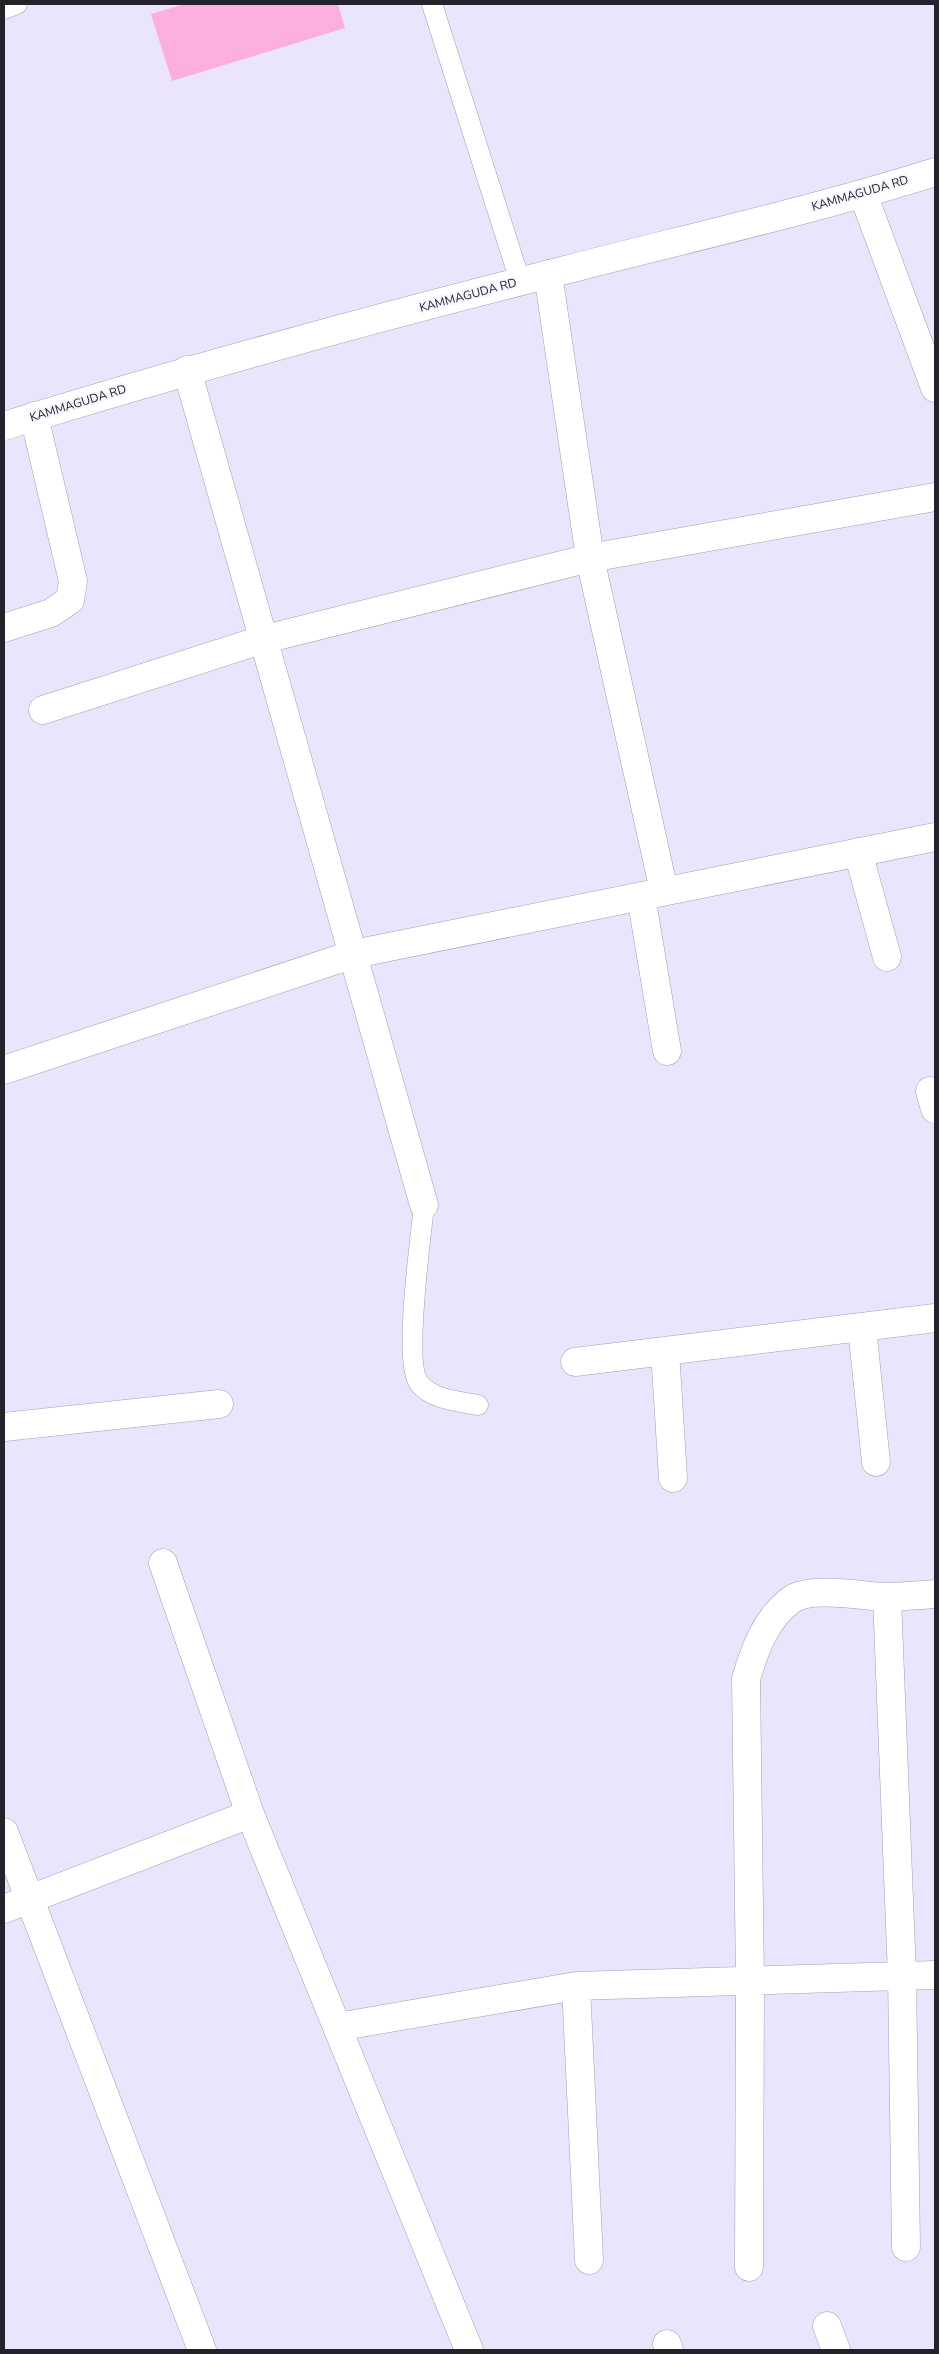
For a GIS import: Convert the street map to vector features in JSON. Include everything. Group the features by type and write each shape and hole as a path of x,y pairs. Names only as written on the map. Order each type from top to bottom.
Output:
{"street":[{"name":"KAMMAGUDA RD","path":"4,426 187,370 520,281 864,194 935,172"},
{"path":"864,194 935,388"},
{"path":"548,274 590,558 652,893 667,1051"},
{"path":"187,370 262,640 354,954 424,1205"},
{"path":"4,628 51,612 70,600 73,581 34,416"},
{"path":"43,710 262,640 590,558 935,498"},
{"path":"4,1070 354,954 935,837"},
{"path":"858,852 887,957"},
{"path":"575,1362 935,1318"},
{"path":"862,1328 876,1462"},
{"path":"665,1351 673,1478"},
{"path":"4,1427 219,1404"},
{"path":"163,1563 250,1814 469,2350"},
{"path":"749,2267 750,1981 746,1679 754,1651 772,1620 791,1599 812,1593 887,1597 935,1594"},
{"path":"887,1597 902,1975 906,2247"},
{"path":"4,1909 29,1901 250,1814"},
{"path":"4,1832 202,2350"},
{"path":"336,2027 576,1986 935,1974"},
{"path":"576,1986 589,2260"}],"lane":[{"path":"4,9 17,4"},
{"path":"432,4 520,281"},
{"path":"424,1205 411,1352 418,1382 434,1396 478,1405"}],"building":[{"path":"185,4 338,4 345,28 172,81 151,14"}]}
